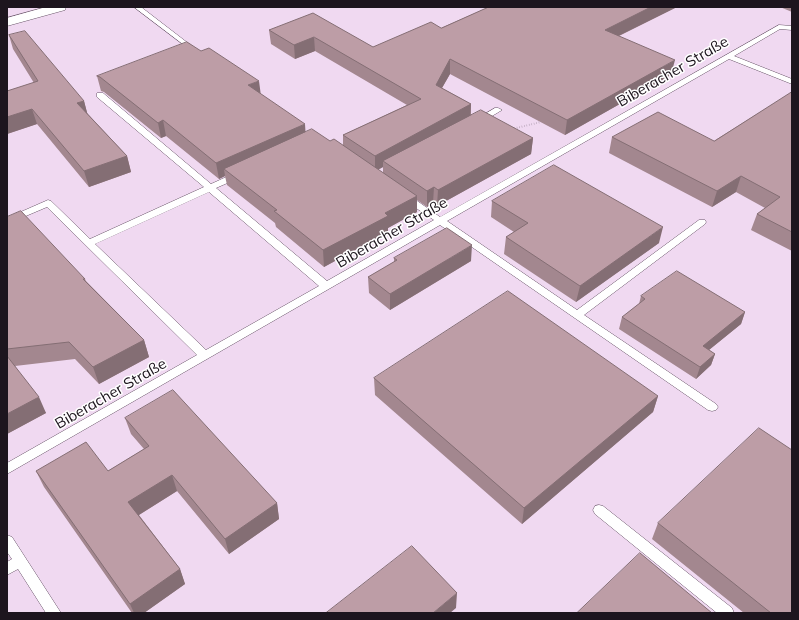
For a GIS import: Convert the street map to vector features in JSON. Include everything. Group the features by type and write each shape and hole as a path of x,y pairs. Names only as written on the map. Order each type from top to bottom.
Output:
{"street":[{"path":"7,22 60,7"}],"lane":[{"path":"137,7 190,47"},
{"name":"Biberacher Straße","path":"7,469 779,27 792,28"},
{"path":"728,56 792,82"},
{"path":"100,94 326,286"},
{"path":"470,125 498,110"},
{"path":"89,243 246,171"},
{"path":"401,194 712,407"},
{"path":"7,221 48,203 205,356"},
{"path":"577,314 702,222"},
{"path":"599,510 727,613"},
{"path":"7,541 54,613"},
{"path":"7,568 20,561"}],"path":[{"path":"510,130 541,122"}],"building":[{"path":"489,7 651,7 605,30 675,60 567,120 450,59 436,85 471,104 375,156 343,135 421,99 314,37 294,45 269,30 313,13 373,47 431,22 441,28"},
{"path":"25,31 84,101 77,103 127,156 84,171 32,109 7,117 7,91 38,81 9,35"},
{"path":"187,42 201,51 209,48 259,81 248,85 305,124 216,163 163,120 158,123 97,76"},
{"path":"792,92 792,232 757,214 780,197 741,176 717,191 612,137 658,112 714,141"},
{"path":"481,110 533,138 438,190 434,187 427,191 383,161"},
{"path":"312,129 330,141 334,139 417,196 385,213 388,216 323,250 274,211 277,210 224,169"},
{"path":"554,165 663,227 580,286 506,237 528,223 492,201"},
{"path":"21,211 85,279 83,279 144,340 93,367 69,342 7,349 7,217"},
{"path":"447,228 472,245 390,294 368,277 397,260 394,258"},
{"path":"677,271 745,312 703,346 715,354 700,367 622,317 645,299 641,296"},
{"path":"508,291 658,396 524,508 374,378"},
{"path":"7,356 39,397 7,414"},
{"path":"173,390 277,503 225,539 172,475 128,502 180,569 130,604 36,471 86,442 108,471 149,446 125,418"},
{"path":"759,428 792,450 792,613 771,613 658,523"},
{"path":"412,546 457,593 433,613 326,613"},
{"path":"640,553 712,613 577,613"}]}
